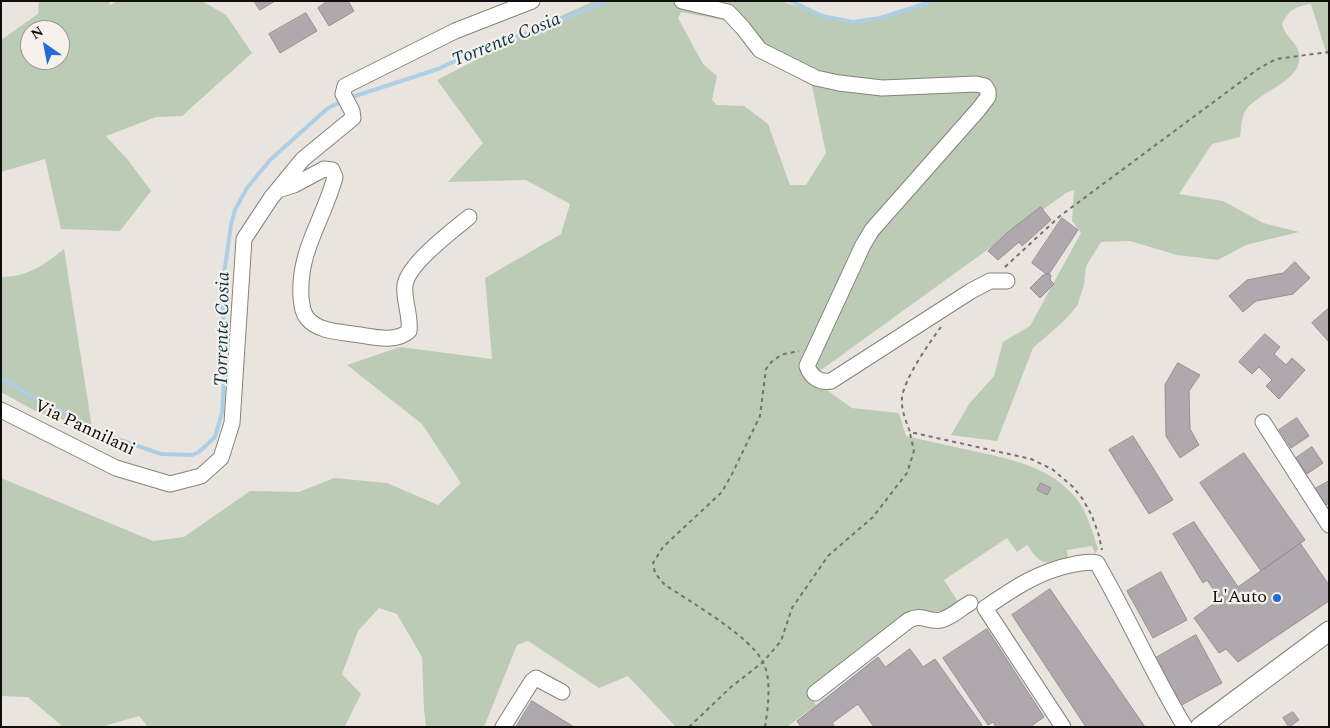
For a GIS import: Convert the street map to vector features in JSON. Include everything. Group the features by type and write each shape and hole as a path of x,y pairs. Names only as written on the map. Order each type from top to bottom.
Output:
{"main road":[{"path":"1212,725 1236,700 1329,630"},
{"path":"1212,725 1329,645"}],"street":[{"path":"278,190 303,159 353,118 343,94 345,86 446,35 532,1"},
{"path":"682,1 728,12 760,50 816,78 882,88 976,84 985,86 988,91 988,97 978,110 872,230 863,245 807,366 810,373 816,379 825,382 831,380 990,281 1007,281"},
{"path":"278,190 294,185 324,169 332,170 336,176 308,245 300,278 302,310 308,320 332,331 386,338 404,336 409,331 410,322 405,292 405,284 410,271 432,248 468,217"},
{"name":"Via Pannilani","path":"1,410 116,468 170,484 201,476 221,458 232,423 244,239 278,190"},
{"path":"1263,422 1329,525"},
{"path":"1063,727 985,608 1024,582 1056,568 1090,561 1097,563 1101,569 1184,727"},
{"path":"815,693 914,617 943,620 970,603"},
{"path":"503,727 532,681 536,678 562,692"}],"path":[{"path":"990,281 1067,211 1258,69 1276,59 1329,52"},
{"path":"689,727 731,687 763,662 781,641 792,608 828,556 874,517 907,473 914,451 910,432 903,415 902,398 908,379 935,335 952,313 952,303"},
{"path":"765,727 768,681 763,662 747,641 664,584 655,573 653,563 663,547 722,492 760,416 766,369 773,360 784,354 816,347"},
{"path":"910,432 915,435 1031,459 1052,469 1082,498 1091,514 1103,551 1101,569"}],"green space":[{"path":"39,1 109,1 110,5 118,1 202,1 226,15 252,53 182,116 156,117 106,136 128,160 151,191 120,231 61,229 45,159 1,172 1,40 20,27 20,70 70,70 70,20 29,20 38,14"},
{"path":"594,1 780,1 846,21 865,22 936,1 1329,1 1329,54 1327,55 1311,4 1300,6 1290,12 1282,24 1298,50 1299,61 1295,70 1288,79 1249,106 1243,116 1240,137 1212,144 1179,194 1223,201 1263,223 1299,232 1246,245 1218,260 1177,255 1130,241 1101,242 1086,266 1084,285 1077,306 1065,320 1033,348 997,441 951,435 969,404 994,376 1003,342 1030,326 1081,233 1072,221 1074,190 1066,193 810,378 852,408 899,413 906,436 1015,461 1028,465 1053,478 1065,486 1083,509 1098,549 1095,554 1092,546 1067,550 1068,559 1048,563 1036,557 1027,545 1017,552 1007,538 944,580 959,603 946,611 909,613 807,692 816,705 787,727 676,727 628,676 599,688 528,641 517,645 484,727 426,727 422,657 397,614 379,608 358,631 342,674 361,694 343,727 148,727 139,716 101,727 63,727 28,697 1,696 1,478 153,541 184,537 250,491 299,492 334,478 387,483 438,505 461,483 422,424 347,365 400,347 492,359 485,278 561,234 570,204 526,180 448,182 483,143 437,80","holes":["681,12 729,21 748,48 758,56 812,86 826,153 806,185 790,185 768,124 744,106 717,105 712,100 717,76 703,64 678,18"]},
{"path":"64,249 92,428 39,413 1,392 1,277 19,275 35,269"}],"building":[{"path":"254,1 275,1 260,10"},
{"path":"328,1 348,1 354,11 329,26 318,8"},
{"path":"306,13 317,31 280,53 269,34"},
{"path":"1041,207 1051,220 1022,246 1019,242 998,260 988,251 1008,232"},
{"path":"1062,218 1078,230 1049,274 1046,274 1032,263"},
{"path":"1295,262 1310,278 1293,294 1256,301 1243,312 1229,296 1247,280 1283,273"},
{"path":"1046,274 1051,275 1050,280 1054,284 1040,298 1030,288"},
{"path":"1329,308 1329,342 1312,323"},
{"path":"1265,334 1280,347 1274,354 1286,365 1292,358 1305,370 1279,399 1266,386 1272,380 1259,367 1252,374 1239,362"},
{"path":"1178,363 1200,375 1189,391 1190,429 1199,445 1180,458 1166,436 1165,385"},
{"path":"1297,418 1309,436 1291,448 1279,430"},
{"path":"1133,436 1173,500 1149,514 1109,450"},
{"path":"1312,447 1323,463 1307,474 1296,458"},
{"path":"1244,453 1305,540 1261,571 1200,483"},
{"path":"1329,481 1329,503 1326,505 1315,489"},
{"path":"1041,483 1051,488 1047,495 1037,490"},
{"path":"1194,522 1238,587 1300,543 1329,585 1329,601 1238,662 1226,649 1219,653 1194,618 1220,599 1207,580 1203,583 1173,534"},
{"path":"1161,572 1187,620 1153,638 1127,591"},
{"path":"1050,589 1145,727 1086,727 1012,615"},
{"path":"987,629 1044,717 1030,727 996,727 993,722 988,725 943,658"},
{"path":"1196,635 1222,683 1178,707 1152,660"},
{"path":"910,649 923,667 935,659 982,725 980,727 874,727 858,704 832,723 835,727 801,727 797,721 878,657 885,667"},
{"path":"532,701 574,727 516,727"},
{"path":"1293,712 1299,720 1289,727 1283,718"}],"waterway":[{"name":"Torrente Cosia","path":"349,98 438,69 480,49 538,30 606,1"},
{"name":"Torrente Cosia","path":"791,1 822,16 853,22 880,18 933,1"},
{"name":"Torrente Cosia","path":"1,378 40,401 109,436 161,454 192,455 199,452 215,437 222,413 225,361 222,288 235,210 247,188 270,160 328,108 342,101"}],"place":[{"name":"L'Auto","path":"1277,598"}]}
